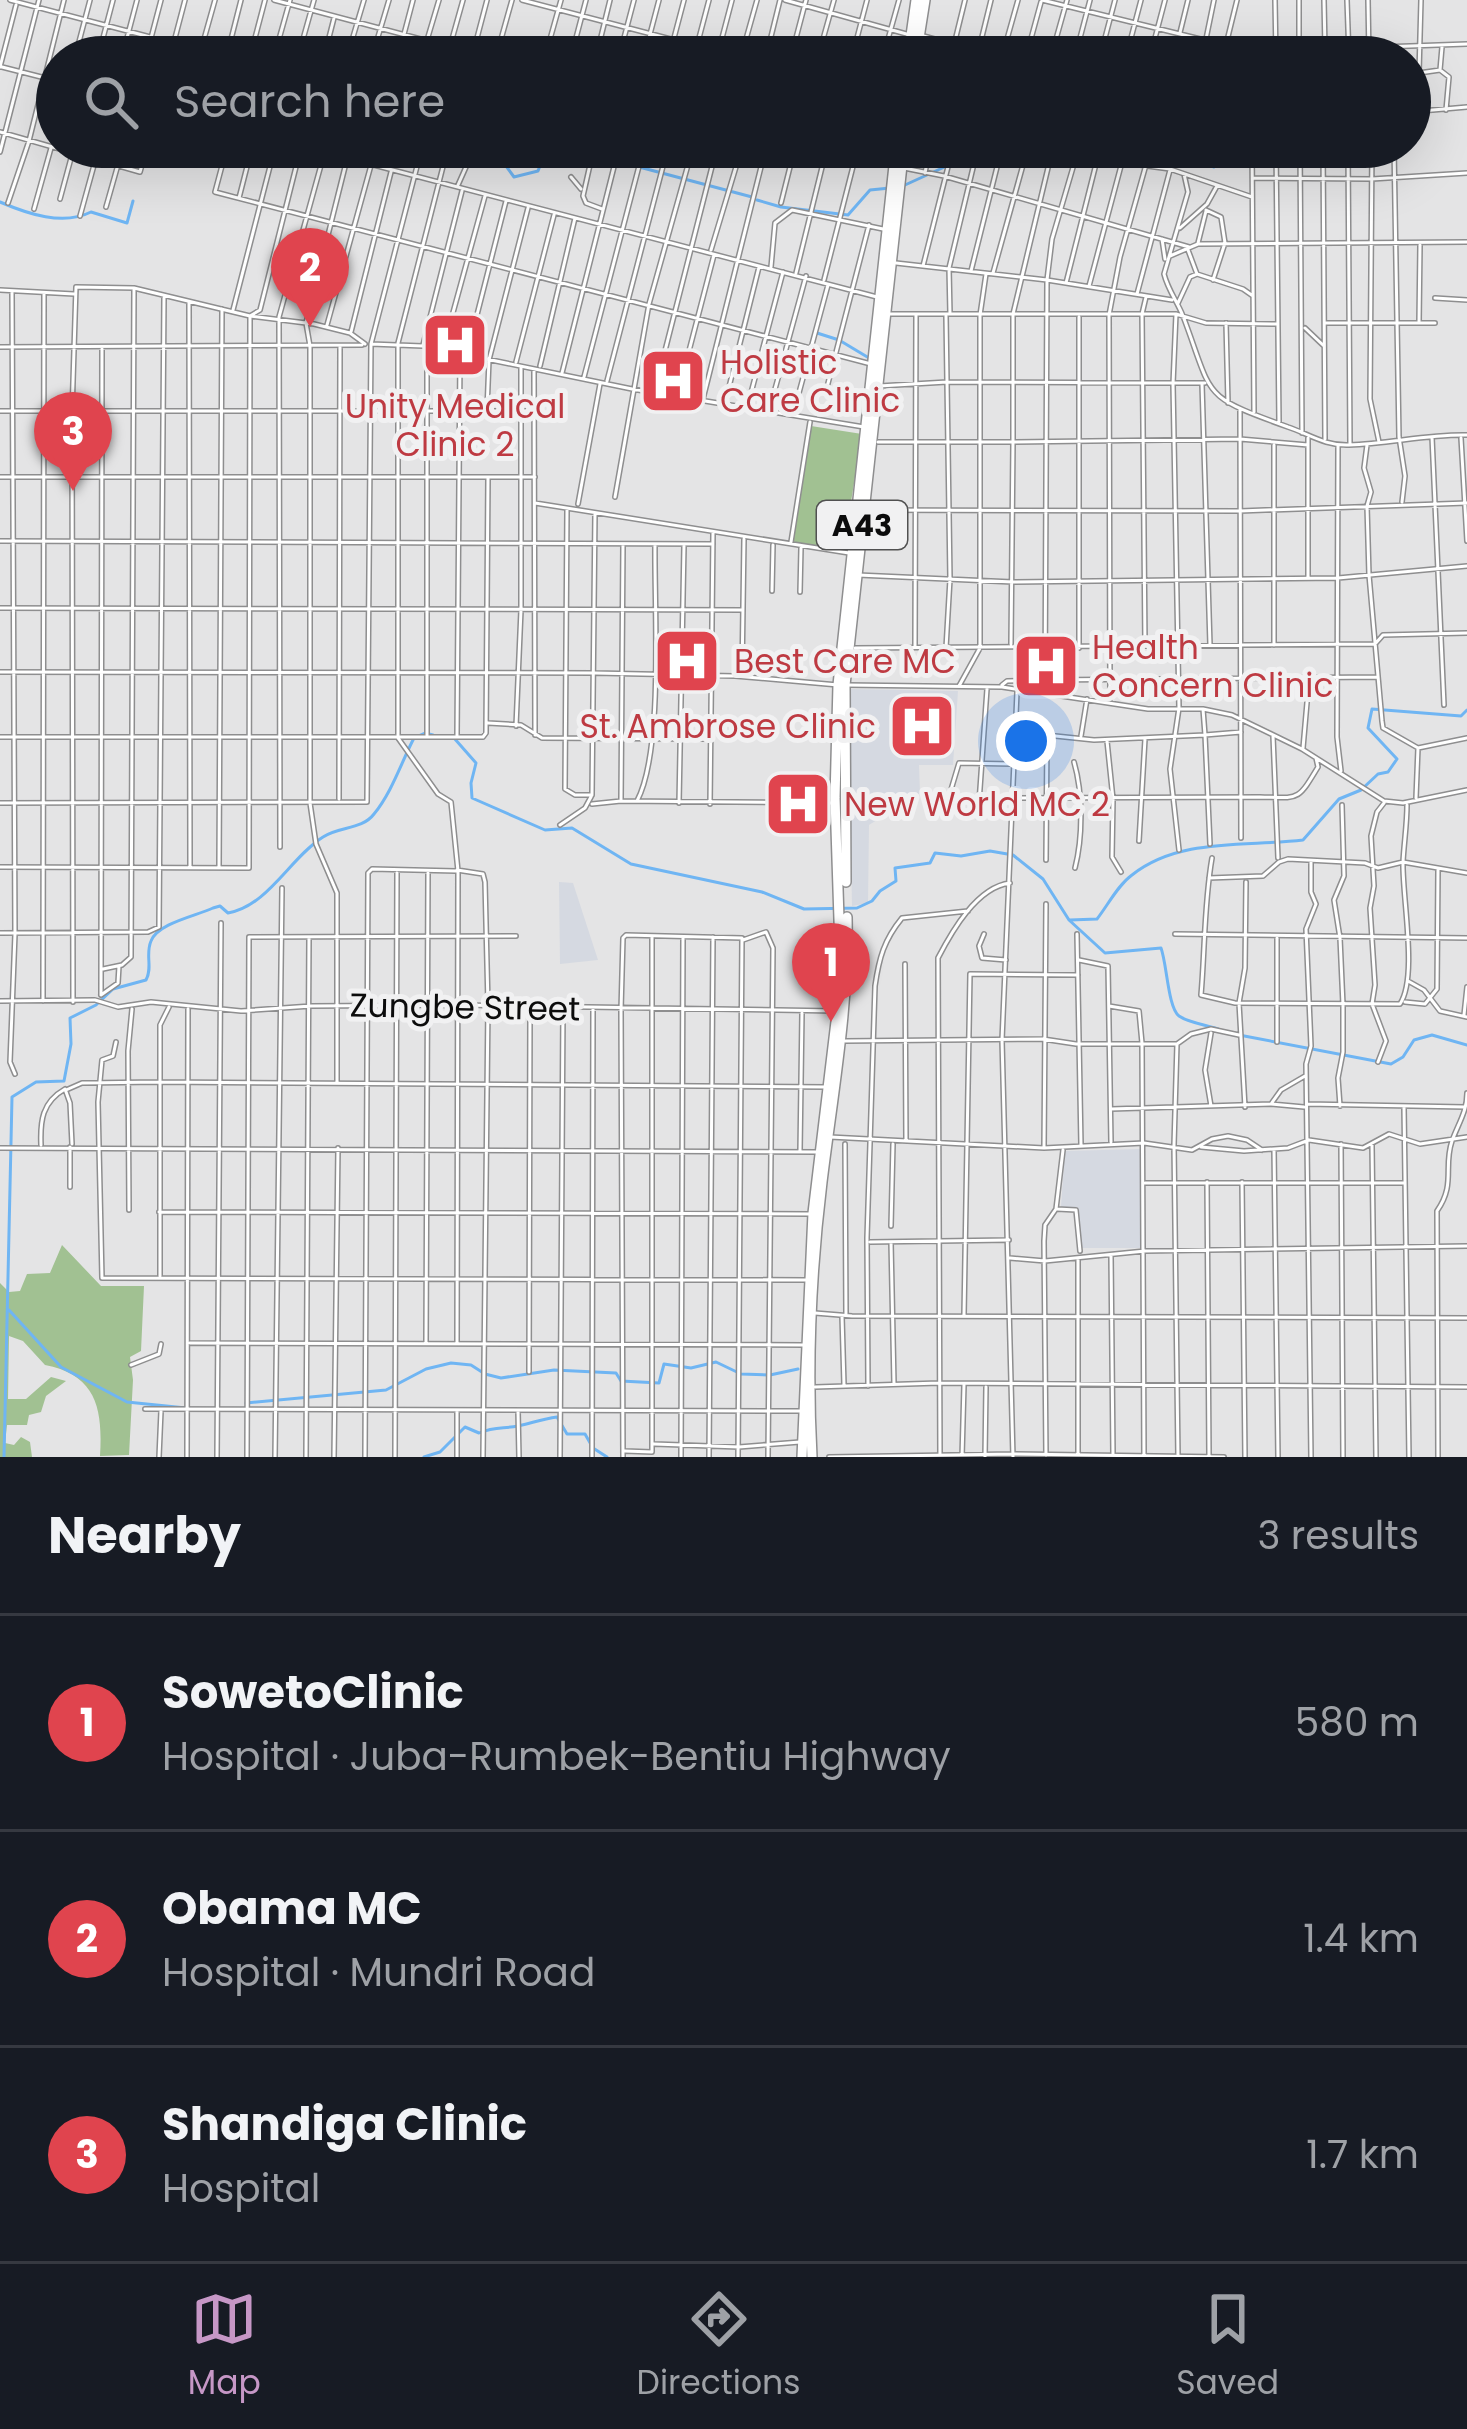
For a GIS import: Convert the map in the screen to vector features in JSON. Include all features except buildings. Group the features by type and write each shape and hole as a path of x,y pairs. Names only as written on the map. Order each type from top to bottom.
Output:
{"highway":[{"path":"915,35 921,0"},
{"name":"A43","path":"812,1457 812,1313 828,1137 843,1041 841,685 864,510 868,428 877,386 887,230 898,168"},
{"name":"A43","path":"844,904 835,803 841,685 879,297 898,168"},
{"name":"A43","path":"802,1457 813,1214 844,923"}],"street":[{"path":"10,0 140,36"},
{"path":"0,152 39,0"},
{"path":"55,36 64,0"},
{"path":"81,36 90,0"},
{"path":"103,36 112,0"},
{"path":"127,36 137,0"},
{"path":"152,36 161,0"},
{"path":"175,36 185,0"},
{"path":"205,36 214,0"},
{"path":"232,36 242,0"},
{"path":"256,36 265,0"},
{"path":"274,0 409,36"},
{"path":"304,36 314,0"},
{"path":"354,36 364,0"},
{"path":"380,36 389,0"},
{"path":"403,34 413,0"},
{"path":"429,36 439,0"},
{"path":"453,36 463,0"},
{"path":"478,36 487,0"},
{"path":"502,36 512,0"},
{"path":"522,0 659,36"},
{"path":"551,36 561,0"},
{"path":"577,36 586,0"},
{"path":"601,36 610,0"},
{"path":"625,36 634,0"},
{"path":"651,34 659,0"},
{"path":"675,36 684,0"},
{"path":"700,36 709,0"},
{"path":"722,36 732,0"},
{"path":"746,36 757,0"},
{"path":"772,36 783,0 919,36"},
{"path":"824,36 834,0"},
{"path":"858,36 867,0"},
{"path":"889,36 899,0"},
{"path":"956,36 965,0"},
{"path":"982,36 991,0"},
{"path":"1007,36 1018,0"},
{"path":"1032,36 1041,0 1177,36"},
{"path":"1081,36 1090,0"},
{"path":"1105,36 1115,0"},
{"path":"1131,36 1141,0"},
{"path":"1155,36 1165,0"},
{"path":"1180,36 1188,0"},
{"path":"1207,36 1214,0"},
{"path":"1229,36 1237,0"},
{"path":"1275,0 1276,36"},
{"path":"1299,0 1299,36"},
{"path":"1324,0 1325,36"},
{"path":"1347,0 1348,36"},
{"path":"1368,0 1369,36"},
{"path":"1420,0 1420,36"},
{"path":"17,1 0,67 36,75"},
{"path":"280,36 290,2"},
{"path":"796,36 805,3"},
{"path":"1057,36 1066,3"},
{"path":"329,36 334,17"},
{"path":"1431,46 1467,44"},
{"path":"1440,70 1442,45"},
{"path":"1431,71 1440,70 1449,77 1446,110"},
{"path":"1431,111 1467,107"},
{"path":"8,203 36,109"},
{"path":"2,132 36,143"},
{"path":"34,209 45,168"},
{"path":"60,199 68,168"},
{"path":"80,216 94,168"},
{"path":"106,208 117,168"},
{"path":"221,168 214,192 873,364"},
{"path":"239,199 247,168"},
{"path":"233,312 270,168"},
{"path":"250,316 260,310 297,168"},
{"path":"280,847 279,317 321,168"},
{"path":"337,1083 337,893 316,844 310,803 310,346 306,323 344,168"},
{"path":"326,327 371,168"},
{"path":"384,168 879,297"},
{"path":"0,802 367,802 368,344 417,168"},
{"path":"445,168 398,344 398,738 438,794 451,802 458,870 457,1344"},
{"path":"427,736 430,543 425,347 466,168"},
{"path":"583,192 589,168"},
{"path":"562,374 613,168"},
{"path":"583,379 638,168"},
{"path":"578,508 604,382 663,168"},
{"path":"615,497 649,304 687,168"},
{"path":"655,392 712,168"},
{"path":"677,397 736,168"},
{"path":"702,401 760,168"},
{"path":"781,203 790,168"},
{"path":"796,273 822,168"},
{"path":"793,417 853,168"},
{"path":"906,168 1174,241 1189,248 1196,274"},
{"path":"925,173 926,168"},
{"path":"923,266 946,168"},
{"path":"946,648 949,268 972,168"},
{"path":"971,272 997,168"},
{"path":"959,686 980,648 980,315 1022,168"},
{"path":"1011,648 1013,314 1047,168"},
{"path":"1045,694 1047,280 1073,168"},
{"path":"1066,283 1095,168"},
{"path":"1089,287 1120,168"},
{"path":"1110,700 1109,315 1145,168"},
{"path":"1162,168 1252,197"},
{"path":"1252,168 1254,414"},
{"path":"1276,168 1279,424"},
{"path":"1300,168 1302,433"},
{"path":"1324,168 1325,443"},
{"path":"1348,168 1350,445"},
{"path":"1372,168 1370,399 1379,442"},
{"path":"1394,168 1399,437 1405,476 1402,504"},
{"path":"1136,296 1170,169"},
{"path":"350,333 392,170"},
{"path":"1252,178 1372,179 1467,173"},
{"path":"1184,174 1188,192 1165,281 1184,318 1204,383 1210,646"},
{"path":"571,177 586,202 602,209"},
{"path":"1198,244 1218,185"},
{"path":"442,350 485,194"},
{"path":"467,355 507,199"},
{"path":"487,412 489,360 528,206"},
{"path":"1176,232 1207,207"},
{"path":"1207,207 1221,217 1225,243 1213,281"},
{"path":"771,268 775,224 793,210 887,230"},
{"path":"516,726 521,610 518,366 555,213"},
{"path":"535,735 537,369 575,216"},
{"path":"826,391 869,225"},
{"path":"1161,238 1166,267"},
{"path":"1168,257 1198,244 1467,242"},
{"path":"1419,323 1420,243"},
{"path":"886,262 1047,280 1175,302"},
{"path":"725,405 759,265"},
{"path":"747,409 783,271"},
{"path":"1175,302 1196,274 1244,289 1254,298"},
{"path":"769,412 806,276"},
{"path":"73,1002 76,287 134,288 250,316 326,327 368,344"},
{"path":"103,968 131,959 134,288"},
{"path":"0,290 75,294"},
{"path":"12,292 15,934 10,1062 15,1074"},
{"path":"43,1001 44,292"},
{"path":"0,933 154,932 159,927 164,297"},
{"path":"1145,647 1142,314 1146,297"},
{"path":"1435,298 1467,300"},
{"path":"189,302 190,869"},
{"path":"219,870 222,309"},
{"path":"884,314 1175,314 1226,323 1277,324"},
{"path":"1175,314 1179,708 1170,769 1179,850"},
{"path":"915,649 916,315"},
{"path":"1078,648 1079,315"},
{"path":"0,867 249,868 250,316"},
{"path":"1324,322 1435,323"},
{"path":"1226,323 1228,404"},
{"path":"1301,326 1325,347"},
{"path":"0,347 398,344 868,428"},
{"path":"339,803 340,345"},
{"path":"101,995 103,347"},
{"path":"457,737 460,354"},
{"path":"877,386 1204,383 1228,404 1325,443 1367,444 1432,434 1464,436 1467,541"},
{"path":"1240,409 1241,838"},
{"path":"0,411 534,411"},
{"path":"790,544 810,420"},
{"path":"1432,434 1444,705"},
{"path":"1308,438 1308,579"},
{"path":"870,442 1240,439 1307,446"},
{"path":"1274,441 1274,647"},
{"path":"1367,444 1369,575 1383,728 1418,748 1467,738"},
{"path":"1338,445 1337,751 1342,772"},
{"path":"0,478 535,477"},
{"path":"0,736 483,737 488,478"},
{"path":"535,503 851,554"},
{"path":"864,510 1240,511 1466,503"},
{"path":"567,508 566,791 592,795"},
{"path":"560,825 572,820 592,795 595,513"},
{"path":"710,804 713,531"},
{"path":"742,676 744,538"},
{"path":"772,592 773,541"},
{"path":"0,542 713,544"},
{"path":"621,801 623,544"},
{"path":"637,801 649,776 652,740 656,544"},
{"path":"680,803 684,544"},
{"path":"800,592 801,546"},
{"path":"856,575 1012,582 1178,581 1338,578 1467,566"},
{"path":"0,608 742,610"},
{"path":"849,647 1274,647 1375,644 1383,635 1467,633"},
{"path":"0,672 683,674 841,685 1000,687 1148,709 1203,709 1242,718 1303,749 1385,801 1407,803 1466,792"},
{"path":"1000,687 1007,681 1377,677"},
{"path":"1303,749 1309,678"},
{"path":"978,817 987,687"},
{"path":"1012,1455 1002,1040 1017,690"},
{"path":"1081,737 1088,698"},
{"path":"1203,709 1210,844"},
{"path":"486,723 524,726 535,735 565,740 710,739"},
{"path":"1015,732 1107,739 1243,732"},
{"path":"1046,733 1046,860"},
{"path":"1273,734 1279,862"},
{"path":"1139,841 1145,737"},
{"path":"1107,739 1112,857 1121,872"},
{"path":"1416,798 1418,748"},
{"path":"1013,798 1274,797 1290,801 1302,794 1318,767 1316,757"},
{"path":"1075,762 1080,798 1075,868"},
{"path":"944,813 958,763 1014,764"},
{"path":"1378,1062 1386,1037 1372,1004 1373,824 1385,801"},
{"path":"588,804 835,803"},
{"path":"1404,1001 1407,803"},
{"path":"1340,1106 1343,1005 1334,895 1343,880 1342,806"},
{"path":"1212,858 1202,937 1201,995 1239,1003 1425,1004 1438,984 1438,867"},
{"path":"1208,878 1246,880 1267,874 1279,862 1372,867 1403,862 1467,873"},
{"path":"1311,862 1316,904 1306,937 1311,1046 1306,1076 1311,1457"},
{"path":"365,1457 369,870 483,874 488,1005 483,1457"},
{"path":"395,1457 397,871"},
{"path":"427,1344 428,871"},
{"path":"1245,1107 1239,1003 1245,968 1246,880"},
{"path":"940,1456 938,958 954,926 998,885 1012,883"},
{"path":"275,1457 282,888"},
{"path":"1044,1148 1046,904"},
{"path":"868,1386 870,1142 880,955 902,918 970,911"},
{"path":"217,1457 221,923"},
{"path":"742,941 762,932 771,935 768,1457"},
{"path":"984,934 979,946 982,958 1008,960"},
{"path":"1077,934 1081,1146"},
{"path":"1175,934 1467,938"},
{"path":"652,935 652,1452 623,1454 623,938 652,935 740,936 738,1457"},
{"path":"681,1457 683,935"},
{"path":"306,1457 309,936"},
{"path":"247,1457 249,937 516,936"},
{"path":"709,1457 713,936"},
{"path":"1276,1042 1277,936"},
{"path":"1077,959 1107,964 1111,1144"},
{"path":"904,964 906,1143"},
{"path":"0,1001 96,1001 118,983 119,966"},
{"path":"964,1317 970,974 1078,975"},
{"path":"1406,981 1424,990 1440,1011 1466,1017 1467,987"},
{"name":"Zungbe Street","path":"96,1001 248,1011 488,1005 838,1011"},
{"path":"129,1210 128,1051 133,1005"},
{"path":"160,1279 160,1022 170,1005"},
{"path":"530,1006 530,1372"},
{"path":"1109,1006 1139,1011 1142,1042 1144,1456"},
{"path":"560,1457 563,1007"},
{"path":"187,1457 188,1008"},
{"path":"592,1457 593,1009"},
{"path":"800,1151 802,1011"},
{"path":"843,1041 1043,1039 1178,1044 1191,1034 1211,1029 1239,1035"},
{"path":"1211,1029 1205,1070 1212,1107"},
{"path":"116,1042 113,1056 102,1060 100,1082 102,1278 808,1280"},
{"path":"1178,1044 1174,1145 1178,1456"},
{"path":"1271,1104 1281,1090 1306,1076"},
{"path":"41,1147 47,1102 66,1090 100,1082 829,1087"},
{"path":"66,1090 70,1187"},
{"path":"1438,1457 1437,1211 1449,1192 1452,1141 1467,1107 1467,1093"},
{"path":"1111,1109 1271,1104 1467,1107"},
{"path":"1404,1107 1409,1457"},
{"path":"1200,1147 1262,1150 1309,1140 1372,1145 1384,1135 1420,1144 1467,1137"},
{"path":"828,1137 1044,1148 1144,1143 1192,1150 1212,1139 1238,1137 1262,1150"},
{"path":"844,1386 846,1140"},
{"path":"891,1226 893,1143"},
{"path":"1341,1144 1343,1457"},
{"path":"1372,1145 1376,1457"},
{"path":"0,1148 818,1152"},
{"path":"334,1457 338,1148"},
{"path":"1046,1457 1046,1226 1055,1209 1064,1148"},
{"path":"1274,1149 1278,1457"},
{"path":"1207,1182 1209,1456"},
{"path":"1242,1182 1245,1457"},
{"path":"1144,1183 1407,1183"},
{"path":"1055,1209 1076,1210 1080,1251"},
{"path":"159,1212 813,1214"},
{"path":"868,1242 1009,1240"},
{"path":"891,1242 894,1385"},
{"path":"1010,1258 1045,1261 1144,1251 1467,1246"},
{"path":"1111,1253 1113,1456"},
{"path":"1078,1258 1078,1457"},
{"path":"812,1313 1467,1318"},
{"path":"190,1343 805,1346"},
{"path":"131,1365 158,1354 160,1344"},
{"path":"811,1387 939,1383 1467,1387"},
{"path":"962,1456 964,1384"},
{"path":"984,1456 986,1385"},
{"path":"457,1408 457,1457"},
{"path":"146,1409 741,1408 802,1412"},
{"path":"159,1457 161,1409"},
{"path":"518,1409 519,1457"},
{"path":"652,1444 739,1447 801,1442"},
{"path":"829,1457 1225,1457"}],"shaded area":[{"path":"848,689 958,691 953,765 919,765 920,793 869,825 868,903 852,906"},
{"path":"559,882 573,883 598,960 560,964"},
{"path":"1141,1149 1143,1248 1082,1248 1077,1207 1061,1207 1065,1151"}],"green space":[{"path":"811,426 862,434 843,551 792,542"},
{"path":"62,1245 101,1286 144,1286 141,1351 130,1357 129,1455 100,1456 100,1423 86,1386 45,1365 23,1341 9,1336 8,1399 26,1399 51,1377 66,1381 46,1396 41,1412 29,1415 27,1425 7,1425 5,1443 14,1445 21,1437 30,1442 32,1457 0,1457 0,1283 9,1292 20,1291 27,1274 50,1273"}],"waterway":[{"path":"507,168 514,177 539,168"},
{"path":"643,168 752,197"},
{"path":"905,185 942,168"},
{"path":"757,200 848,215 870,190 890,188"},
{"path":"0,202 46,217 91,212 127,223 133,201"},
{"path":"817,333 869,358"},
{"path":"1070,920 1097,919 1127,879 1171,854 1303,840 1339,799 1388,772 1397,759 1368,728 1372,709 1461,716 1467,710"},
{"path":"4,1457 12,1097 36,1082 64,1081 70,1018 96,1005 113,989 146,980 149,946 155,935 213,908 220,906 228,913 242,909 323,837 369,819 386,796 414,738 433,735"},
{"path":"454,738 476,763 472,798 545,830 572,828 631,864 762,892 804,909 857,908 896,881 895,868 930,863 935,853 1013,855 1043,879 1069,920 1105,953 1161,948 1175,1011 1218,1029"},
{"path":"1239,1035 1391,1064 1403,1057 1414,1040 1432,1035 1467,1045"},
{"path":"9,1310 61,1367 127,1402 186,1408"},
{"path":"246,1403 386,1390 426,1369 451,1363 471,1365 501,1378 554,1370 616,1373 621,1381 659,1383 664,1364 691,1368 716,1362 741,1374 798,1369"},
{"path":"424,1457 440,1452 465,1427 479,1433 557,1417 567,1434 585,1434 593,1448 607,1457"}],"place":[{"name":"Obama MC","path":"310,327"},
{"name":"Unity Medical Clinic 2","path":"455,345"},
{"name":"Holistic Care Clinic","path":"673,381"},
{"name":"Shandiga Clinic","path":"73,491"},
{"name":"Best Care MC","path":"687,661"},
{"name":"Health Concern Clinic","path":"1046,666"},
{"name":"St. Ambrose Clinic","path":"922,726"},
{"name":"New World MC 2","path":"798,804"},
{"name":"SowetoClinic","path":"831,1022"}]}
